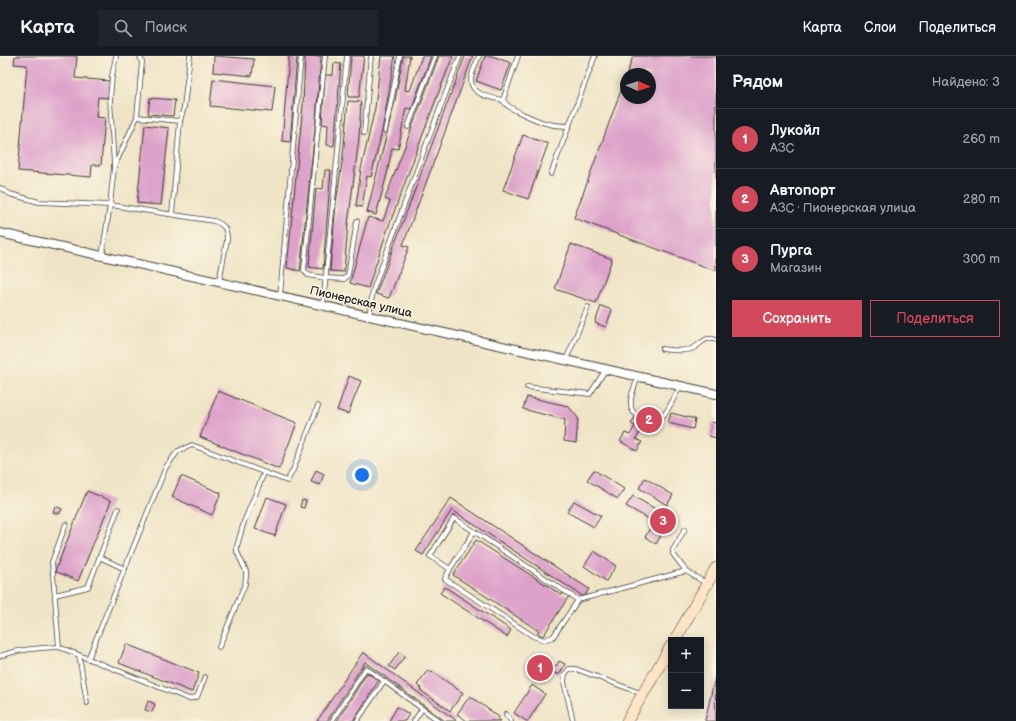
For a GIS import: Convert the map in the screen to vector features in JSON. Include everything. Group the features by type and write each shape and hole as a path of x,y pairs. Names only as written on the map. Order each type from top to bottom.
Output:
{"main road":[{"path":"677,637 715,570"},
{"path":"627,721 668,651"}],"street":[{"name":"Пионерская улица","path":"0,233 716,394"}],"lane":[{"path":"102,256 114,167 110,99 116,56"},
{"path":"114,167 137,117 142,62 140,56"},
{"path":"172,214 180,121 184,107 190,56"},
{"path":"280,296 301,56"},
{"path":"325,56 304,270 308,275 344,279 348,275 357,221"},
{"path":"323,305 347,56"},
{"path":"364,133 371,56"},
{"path":"385,131 400,56"},
{"path":"408,127 435,56"},
{"path":"369,316 373,290 460,56"},
{"path":"479,56 471,80 473,87 476,90 493,98 503,100 510,108 540,121 561,126 569,126"},
{"path":"503,100 518,56"},
{"path":"551,174 595,56"},
{"path":"137,117 180,121"},
{"path":"0,188 10,194 40,202 110,205 214,221 221,224 227,233 227,240 219,282"},
{"path":"566,360 588,307"},
{"path":"662,349 682,351 692,349 708,338 716,340"},
{"path":"527,387 590,394 606,369"},
{"path":"638,376 632,393 632,411 638,416 647,420 654,421 663,416 680,386"},
{"path":"88,659 166,467 178,451 192,445 287,481 293,470 318,406"},
{"path":"218,647 245,584 246,571 237,552 237,546 244,522 264,473"},
{"path":"55,595 88,587 118,509"},
{"path":"450,569 430,556 454,518 578,600"},
{"path":"59,647 52,562 66,524"},
{"path":"685,529 672,554 686,571 707,584"},
{"path":"474,532 445,579 532,636 544,640 553,637 578,600 686,571"},
{"path":"99,557 125,568"},
{"path":"0,656 16,651 59,647 189,699 197,697 205,677"},
{"path":"79,655 87,703"},
{"path":"332,721 366,668 440,721"},
{"path":"574,721 564,682 565,674 569,670 576,669 643,695"},
{"path":"357,721 384,681"},
{"path":"414,721 422,708"},
{"path":"506,714 511,721"}],"building":[{"path":"15,56 77,56 75,78 110,81 108,98 98,97 96,117 105,118 101,165 92,165 91,177 18,171 27,65 14,64"},
{"path":"214,56 254,59 252,76 213,72"},
{"path":"289,56 297,56 290,142 282,141"},
{"path":"305,56 321,56 316,120 300,271 287,268 303,105"},
{"path":"351,56 364,56 359,97 348,97"},
{"path":"381,56 395,56 382,131 371,177 367,176 362,207 356,206 361,169 375,108"},
{"path":"403,56 410,56 405,90 410,91 422,56 431,56 412,109 406,108 398,149 392,148 376,215 367,212 395,101"},
{"path":"439,56 453,56 388,228 368,288 350,283 368,217 383,221 390,201 385,199"},
{"path":"465,56 473,56 403,245 409,247 389,298 376,294"},
{"path":"485,56 492,56 511,63 501,90 476,81"},
{"path":"633,56 716,56 716,271 574,218 620,93 620,104 656,104 656,68 629,68"},
{"path":"334,63 341,64 334,146 327,145 328,125 322,124 325,75 333,75"},
{"path":"213,79 275,86 272,112 210,106"},
{"path":"150,98 175,100 173,116 148,114"},
{"path":"348,101 361,102 359,138 348,224 344,272 330,271"},
{"path":"145,125 169,128 161,205 137,203"},
{"path":"523,135 548,144 528,199 503,190"},
{"path":"325,170 331,170 323,269 309,267 316,188 323,189"},
{"path":"571,244 612,259 596,303 555,289"},
{"path":"601,306 612,310 606,327 595,323"},
{"path":"349,376 361,381 348,414 337,410"},
{"path":"218,391 297,423 279,469 200,437"},
{"path":"527,397 568,406 578,418 576,443 564,441 565,420 523,409"},
{"path":"641,407 655,416 646,431 642,429 636,439 642,442 637,451 620,441 625,433 630,435 635,426 631,424"},
{"path":"671,413 695,419 693,429 668,423"},
{"path":"712,422 716,423 716,438 709,436"},
{"path":"316,470 324,474 320,485 311,482"},
{"path":"594,470 624,489 618,499 587,480"},
{"path":"181,476 221,493 212,515 172,497"},
{"path":"645,478 673,495 667,505 639,488"},
{"path":"87,491 111,501 78,581 55,571"},
{"path":"633,496 671,518 656,544 645,537 654,522 626,506"},
{"path":"267,497 286,504 275,536 255,529"},
{"path":"451,498 589,589 584,597 452,510 423,555 416,551"},
{"path":"302,500 306,501 304,508 300,507"},
{"path":"574,501 601,516 594,527 567,512"},
{"path":"55,506 62,509 59,514 53,512"},
{"path":"476,540 562,595 563,593 569,596 543,636 537,633 539,631 453,575"},
{"path":"594,551 616,566 606,581 584,566"},
{"path":"445,587 511,630 507,637 440,593"},
{"path":"126,644 199,673 192,692 119,663"},
{"path":"363,652 457,721 445,721 365,662 327,721 317,721"},
{"path":"399,652 405,656 395,670 389,666"},
{"path":"537,655 546,659 545,662 556,667 559,661 565,664 559,675 542,667 541,670 532,666"},
{"path":"428,670 463,693 450,711 420,690 421,688 417,685"},
{"path":"367,673 379,680 353,721 337,721"},
{"path":"715,677 716,721 705,721"},
{"path":"532,685 545,694 528,721 526,721 514,713"},
{"path":"470,696 499,717 498,719 501,721 467,721 457,714"},
{"path":"148,701 155,704 152,712 145,710"},
{"path":"397,707 409,714 405,721 389,721"}],"place":[{"name":"Автопорт","path":"649,420"},
{"name":"Пурга","path":"663,521"},
{"name":"Лукойл","path":"540,668"}]}
